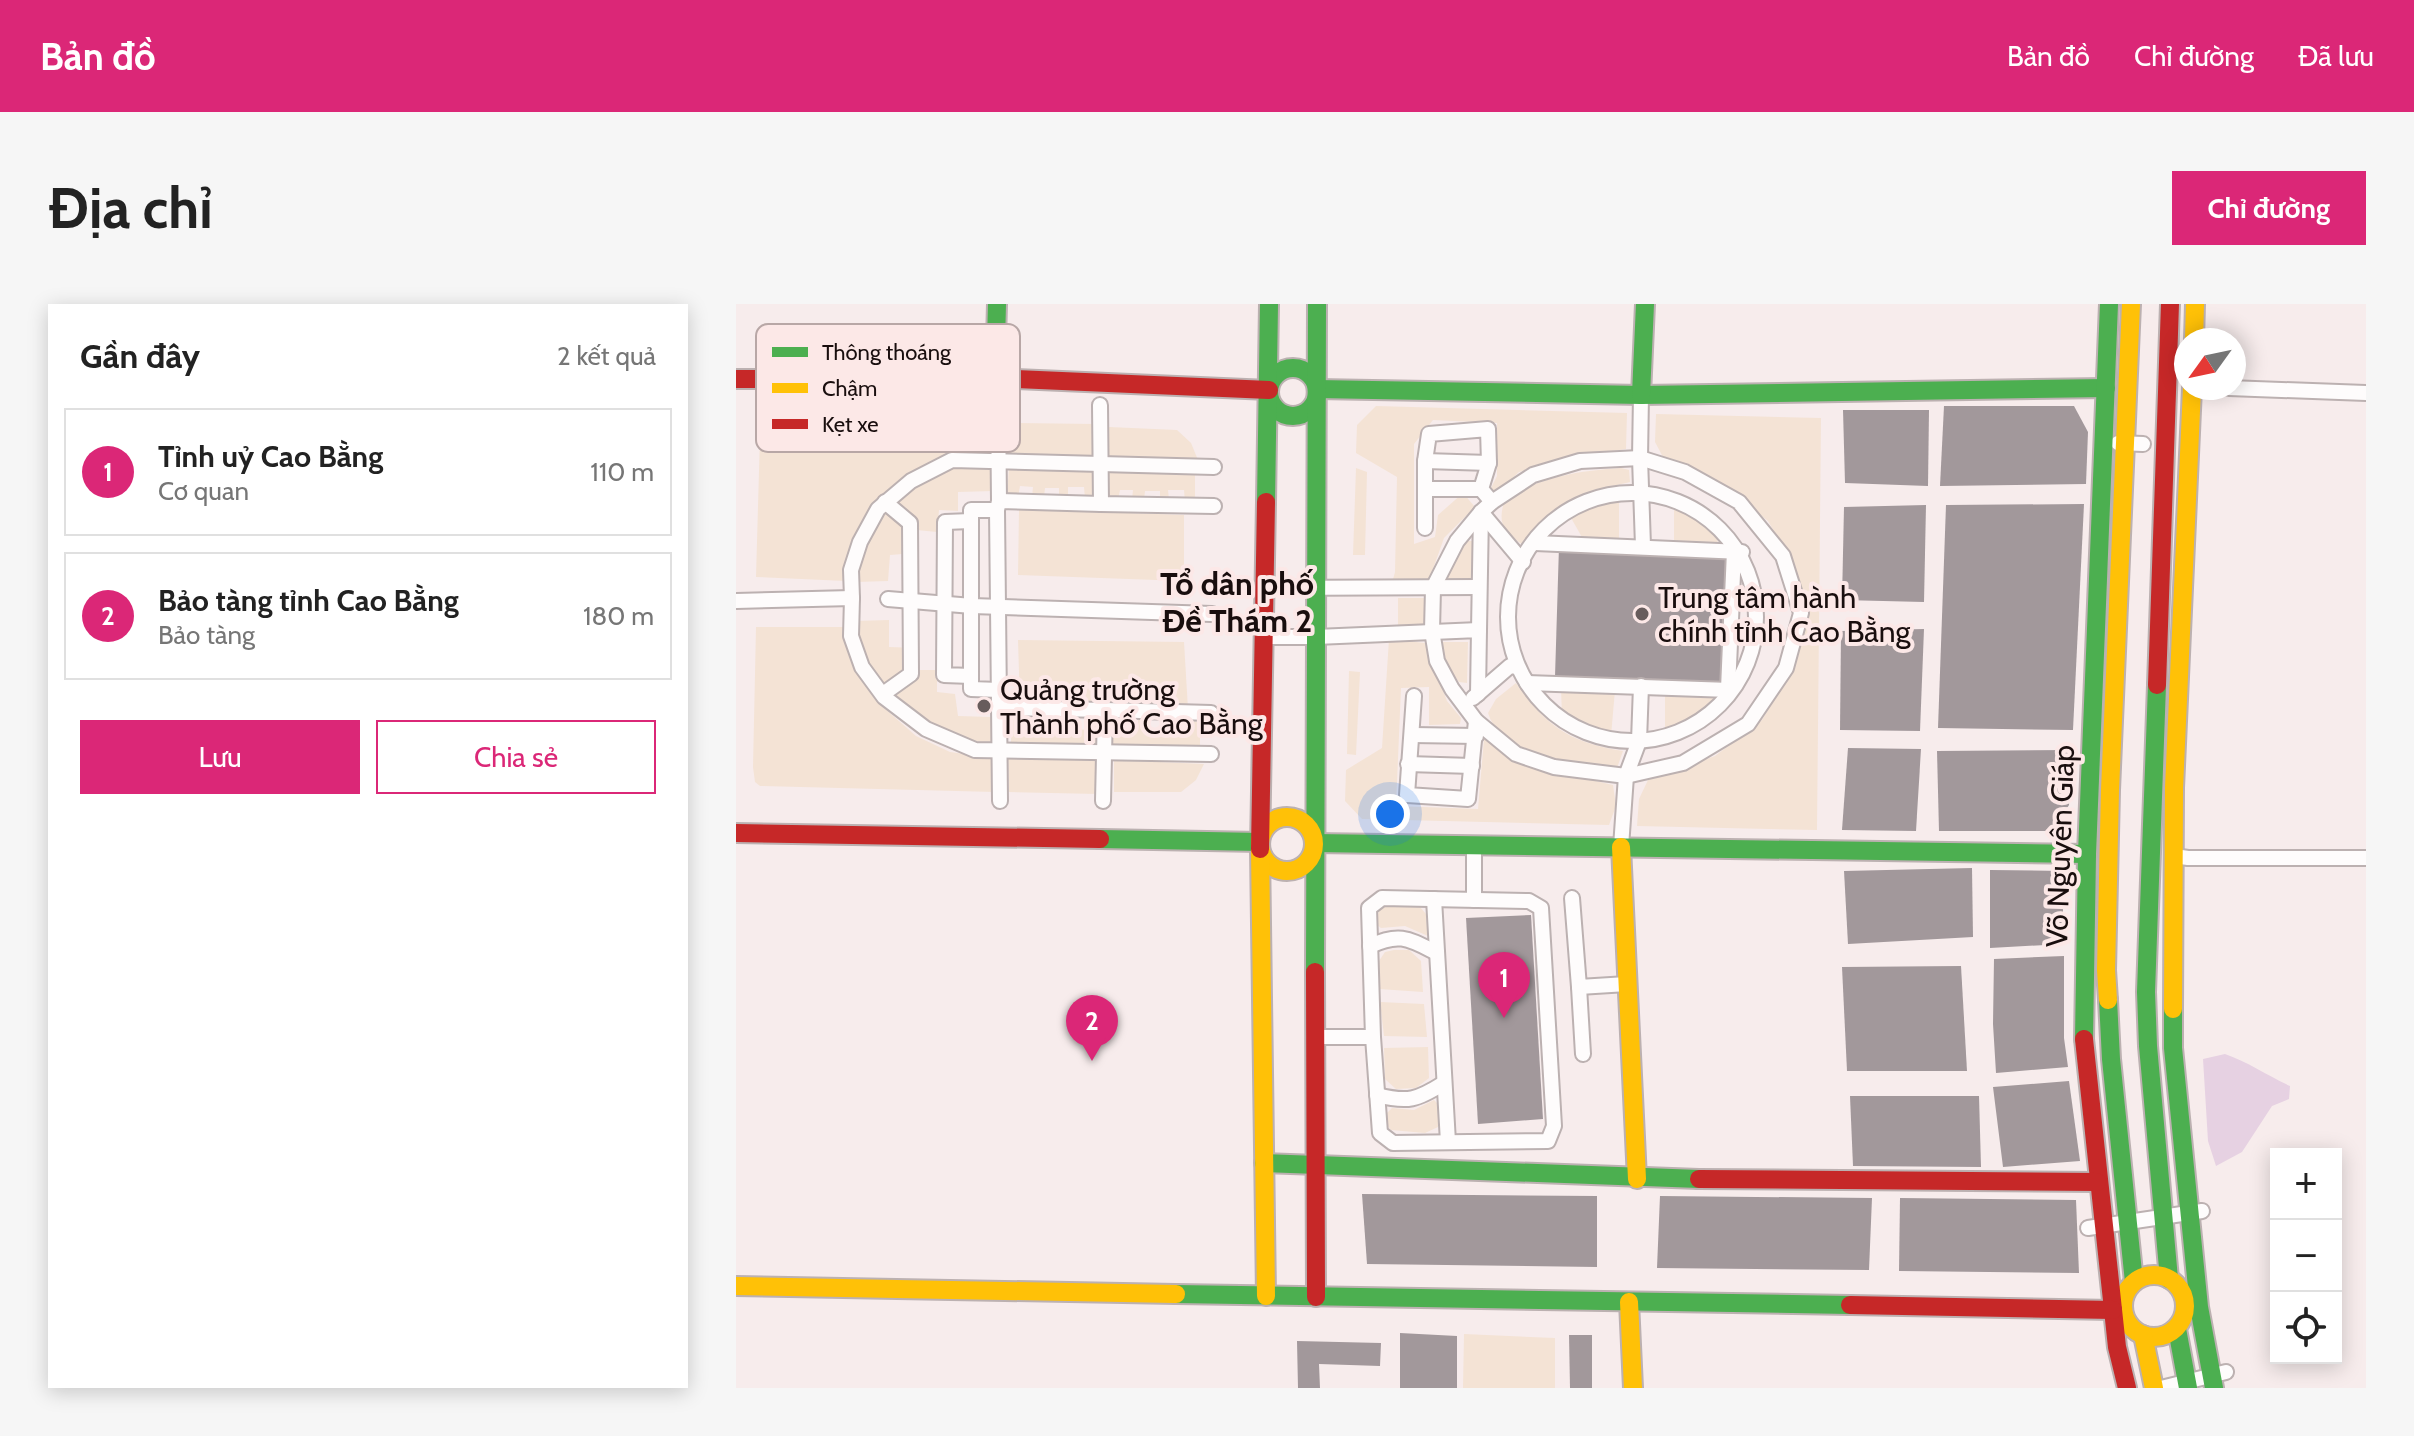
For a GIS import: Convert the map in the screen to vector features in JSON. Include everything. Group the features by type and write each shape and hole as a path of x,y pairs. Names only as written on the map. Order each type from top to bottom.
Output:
{"main road":[{"path":"996,324 997,304"},
{"path":"1266,1296 1260,842 1269,304"},
{"path":"1316,1297 1314,843 1316,637 1316,588 1317,389 1311,375 1297,368 1281,371 1269,390 1274,405 1294,416 1309,410 1317,397 1317,389 1317,304"},
{"path":"1641,395 1645,304"},
{"name":"Võ Nguyên Giáp","path":"2109,304 2154,328"},
{"name":"Võ Nguyên Giáp","path":"2131,304 2154,328"},
{"name":"Võ Nguyên Giáp","path":"2118,1310 2134,1282 2108,1018 2109,854 2147,445 2106,388 2170,304"},
{"name":"Võ Nguyên Giáp","path":"2154,328 2195,304"},
{"name":"Võ Nguyên Giáp","path":"2154,328 2147,388 2148,1046 2169,1279 2192,1302"},
{"name":"Võ Nguyên Giáp","path":"2154,328 2147,388 2147,445 2174,856 2173,1048 2196,1212 2192,1302 2217,1378"},
{"path":"736,379 756,379"},
{"path":"1020,379 1269,390"},
{"path":"1317,389 1641,395 2174,388"},
{"name":"Võ Nguyên Giáp","path":"2127,1388 2118,1310 2095,1227 2097,1182 2084,1043 2087,854 2147,445 2183,400"},
{"path":"1283,816 1301,820 1313,834 1314,843 1313,851 1303,866 1287,871 1264,859 1260,842 1267,825 1283,816"},
{"path":"736,833 1260,842"},
{"path":"1314,843 2109,854"},
{"path":"1621,847 1637,1179"},
{"path":"1264,1163 1637,1179 2097,1182"},
{"path":"2134,1282 2154,1275 2169,1279"},
{"path":"736,1286 2118,1310 2143,1335 2161,1337 2177,1329"},
{"path":"1629,1302 1633,1388"},
{"name":"Võ Nguyên Giáp","path":"2188,1385 2177,1329 2192,1302"},
{"path":"2143,1335 2154,1388"}],"street":[{"path":"2246,389 2366,393"},
{"path":"1641,395 1643,546"},
{"path":"1100,405 1101,504"},
{"path":"1425,528 1425,461 1429,434 1488,429 1489,463 1481,489 1486,507 1523,562"},
{"path":"1000,452 1000,801"},
{"path":"1640,458 1685,472 1739,502 1783,556 1801,613 1786,668 1748,724 1683,763 1626,776 1554,767 1516,754 1476,729 1437,661 1432,631 1433,588 1457,541 1486,507 1533,475 1580,461 1640,458"},
{"path":"1211,754 975,750 926,729 883,694 862,667 851,636 851,570 860,542 878,509 911,481 952,460 1214,467"},
{"path":"1425,461 1489,463"},
{"path":"1425,489 1481,489"},
{"path":"1641,489 1673,498 1706,514 1738,551 1757,617 1749,659 1708,715 1683,731 1655,740 1618,742 1583,735 1552,717 1514,667 1511,642 1511,594 1523,562 1535,543 1540,535 1584,499 1609,490 1641,489"},
{"path":"883,694 911,674 910,523 885,502"},
{"path":"999,690 971,689 971,510 998,505 1214,506"},
{"path":"1478,694 1479,587 1486,507"},
{"path":"971,521 945,522 944,604 944,675 971,676"},
{"path":"1535,543 1738,551"},
{"path":"1729,690 1731,617 1738,551"},
{"path":"1265,588 1479,587"},
{"path":"736,601 852,598"},
{"path":"888,599 972,606 1212,614"},
{"path":"1731,617 1757,617"},
{"path":"1264,637 1479,630"},
{"path":"1463,705 1514,667"},
{"path":"1527,683 1729,690"},
{"path":"1621,847 1626,776 1639,741 1641,686"},
{"path":"1414,696 1407,795 1468,799 1476,729"},
{"path":"999,708 1211,713"},
{"path":"1103,801 1105,710"},
{"path":"1413,735 1476,729"},
{"path":"1408,764 1472,766"},
{"path":"1474,845 1474,900"},
{"path":"2174,856 2366,858"},
{"path":"1382,898 1474,900 1529,901 1541,908 1554,1126 1548,1141 1393,1143 1380,1133 1369,908 1382,898"},
{"path":"1572,898 1583,1054"},
{"path":"1434,899 1448,1142"},
{"path":"1370,946 1388,938 1408,938 1437,953"},
{"path":"1579,987 1627,984"},
{"path":"1315,1037 1373,1037"},
{"path":"1377,1095 1400,1101 1420,1098 1444,1083"},
{"path":"2095,1227 2196,1212"},
{"path":"2161,1388 2217,1378"}],"shaded area":[{"path":"1376,406 1627,413 1626,449 1585,455 1519,472 1497,493 1491,488 1497,476 1497,423 1433,420 1414,444 1414,544 1435,537 1438,515 1463,493 1475,507 1444,538 1428,583 1392,583 1395,572 1397,477 1356,453 1357,425"},
{"path":"1656,414 1821,418 1817,830 1637,826 1639,799 1648,780 1715,756 1762,720 1787,678 1803,639 1805,602 1791,560 1768,521 1715,480 1664,459 1655,442"},
{"path":"1020,423 1096,424 1096,459 1007,457 1007,452 1020,452"},
{"path":"1109,427 1177,430 1191,443 1198,460 1108,459"},
{"path":"760,452 994,452 994,456 966,456 885,498 846,581 756,577"},
{"path":"954,463 993,463 994,491 958,492 958,511 939,510 937,532 917,530 915,553 890,555 888,581 856,582 860,563 879,520 899,498"},
{"path":"1009,466 1095,468 1094,498 1085,499 1084,487 1068,487 1068,498 1059,497 1059,488 1045,488 1044,497 1032,497 1033,487 1020,486 1018,497 1007,497"},
{"path":"1356,468 1367,472 1365,555 1353,555"},
{"path":"1621,468 1629,470 1630,482 1596,490 1557,508 1523,545 1503,525 1506,496 1562,476"},
{"path":"1109,469 1195,471 1195,501 1185,502 1184,490 1168,490 1169,500 1160,500 1160,491 1145,491 1144,500 1132,500 1133,490 1120,490 1118,500 1107,500"},
{"path":"1619,495 1619,541 1583,539 1570,516 1595,499"},
{"path":"1674,502 1707,523 1718,543 1674,541"},
{"path":"1019,509 1184,515 1184,581 1018,575"},
{"path":"1463,541 1473,541 1473,580 1448,584 1444,580"},
{"path":"1398,598 1425,598 1425,627 1398,627"},
{"path":"889,620 889,647 917,648 915,670 937,670 937,692 955,694 958,716 991,717 994,748 973,744 930,728 902,709 865,665 855,621"},
{"path":"756,627 846,627 856,665 883,707 916,736 950,752 993,758 995,792 760,786 755,782 753,767"},
{"path":"1389,639 1425,643 1447,701 1461,718 1460,724 1429,725 1429,687 1401,688 1396,806 1478,809 1484,739 1523,764 1613,785 1616,806 1609,825 1362,819 1345,801 1346,770 1382,748"},
{"path":"1018,640 1184,642 1188,709 1020,705"},
{"path":"1440,642 1468,642 1467,683 1459,682 1445,663"},
{"path":"1349,671 1360,672 1356,755 1347,754"},
{"path":"1516,683 1538,711 1561,730 1588,743 1623,751 1617,768 1583,765 1543,756 1508,739 1496,728 1488,713 1496,699"},
{"path":"1561,688 1615,690 1611,736 1583,730 1562,717"},
{"path":"1665,691 1714,694 1713,705 1688,724 1665,733"},
{"path":"1011,716 1022,716 1023,727 1037,728 1036,717 1048,718 1048,728 1063,728 1063,719 1072,719 1072,729 1088,730 1089,719 1098,720 1098,749 1011,747"},
{"path":"1112,719 1124,719 1125,730 1138,730 1138,720 1149,720 1150,730 1165,730 1165,721 1174,721 1173,731 1189,732 1190,721 1200,722 1200,752 1113,750"},
{"path":"1008,758 1098,759 1098,794 1009,792"},
{"path":"1114,760 1204,764 1196,780 1181,792 1114,792"},
{"path":"1387,905 1419,906 1426,914 1428,936 1405,926 1381,928 1375,923 1379,911"},
{"path":"1409,950 1421,961 1423,992 1379,989 1379,961 1385,952"},
{"path":"1380,1002 1424,1004 1427,1037 1384,1036"},
{"path":"1428,1047 1429,1078 1416,1088 1396,1089 1385,1079 1384,1048"},
{"path":"2225,1054 2290,1086 2289,1099 2272,1106 2242,1152 2216,1166 2208,1141 2203,1059"},
{"path":"1434,1100 1440,1106 1438,1127 1425,1133 1391,1130 1385,1122 1386,1114 1392,1108 1414,1110"},
{"path":"1464,1334 1555,1338 1555,1388 1463,1388"}],"building":[{"path":"1944,406 2074,406 2088,432 2086,484 1940,486"},
{"path":"1843,410 1929,410 1928,486 1845,483"},
{"path":"2084,504 2073,730 1938,728 1946,505"},
{"path":"1926,505 1924,602 1842,600 1844,507"},
{"name":"Trung tâm hành chính tỉnh Cao Bằng","path":"1559,546 1729,554 1724,684 1555,677"},
{"path":"1924,629 1920,731 1840,730 1841,631"},
{"path":"1848,748 1921,749 1916,831 1842,830"},
{"path":"2071,750 2069,805 2052,831 1939,831 1937,751"},
{"path":"1972,868 1973,937 1848,944 1844,871"},
{"path":"1990,870 2063,871 2063,944 1990,948"},
{"path":"1531,915 1543,1119 1478,1124 1466,918"},
{"path":"2064,956 2064,1038 2068,1067 1996,1073 1994,959"},
{"path":"1961,966 1967,1071 1847,1071 1842,967"},
{"path":"2069,1081 2080,1161 2003,1167 1993,1087"},
{"path":"1850,1096 1979,1096 1981,1167 1853,1166"},
{"path":"1362,1194 1597,1196 1597,1267 1367,1264"},
{"path":"1660,1196 1872,1198 1869,1270 1657,1268"},
{"path":"1900,1198 2076,1200 2079,1273 1899,1271"},
{"path":"1400,1333 1457,1336 1457,1388 1400,1388"},
{"path":"1569,1335 1592,1335 1592,1388 1570,1388"},
{"path":"1297,1341 1381,1343 1380,1366 1319,1364 1320,1388 1298,1388"}],"traffic: fast":[{"path":"996,324 997,304"},
{"path":"1266,502 1269,304"},
{"path":"1315,972 1317,304"},
{"path":"1641,395 1645,304"},
{"path":"2084,1039 2087,854 2109,304"},
{"path":"1293,368 1310,375 1317,392 1310,409 1293,416 1276,409 1269,392 1276,375 1293,368"},
{"path":"1317,389 1641,395 2106,388"},
{"path":"2157,685 2146,992 2169,1279"},
{"path":"1100,839 1260,842"},
{"path":"1314,843 2087,854"},
{"path":"2108,1000 2111,1059 2134,1282"},
{"path":"2173,1009 2173,1048 2199,1307 2214,1388"},
{"path":"1264,1163 1699,1179"},
{"path":"1176,1294 1850,1305"},
{"path":"2177,1329 2188,1388"}],"traffic: slow":[{"path":"2108,1000 2110,790 2131,304"},
{"path":"2194,328 2195,304"},
{"path":"2173,1009 2174,788 2191,400"},
{"path":"1287,817 1306,825 1314,844 1306,863 1287,871 1268,863 1260,844 1268,825 1287,817"},
{"path":"1621,847 1637,1179"},
{"path":"1260,849 1266,1296"},
{"path":"2148,1275 2160,1275 2176,1284 2183,1294 2185,1306 2183,1318 2176,1328 2160,1337 2148,1337 2128,1323 2123,1312 2123,1300 2137,1280 2148,1275"},
{"path":"736,1286 1176,1294"},
{"path":"1629,1302 1633,1388"},
{"path":"2143,1335 2154,1388"}],"traffic: jam":[{"path":"2157,685 2170,304"},
{"path":"736,379 756,379"},
{"path":"1020,379 1269,390"},
{"path":"1260,849 1266,502"},
{"path":"736,833 1100,839"},
{"path":"1315,972 1316,1297"},
{"path":"2084,1039 2117,1347 2127,1388"},
{"path":"1699,1179 2097,1182"},
{"path":"1850,1305 2113,1310"}],"place":[{"name":"Trung tâm hành chính tỉnh Cao Bằng","path":"1642,614"},
{"name":"Quảng trường Thành phố Cao Bằng","path":"984,706"},
{"name":"Tỉnh uỷ Cao Bằng","path":"1504,1018"},
{"name":"Bảo tàng tỉnh Cao Bằng","path":"1092,1061"}],"district":[{"name":"Tổ dân phố Đề Thám 2","path":"1237,602"}]}
